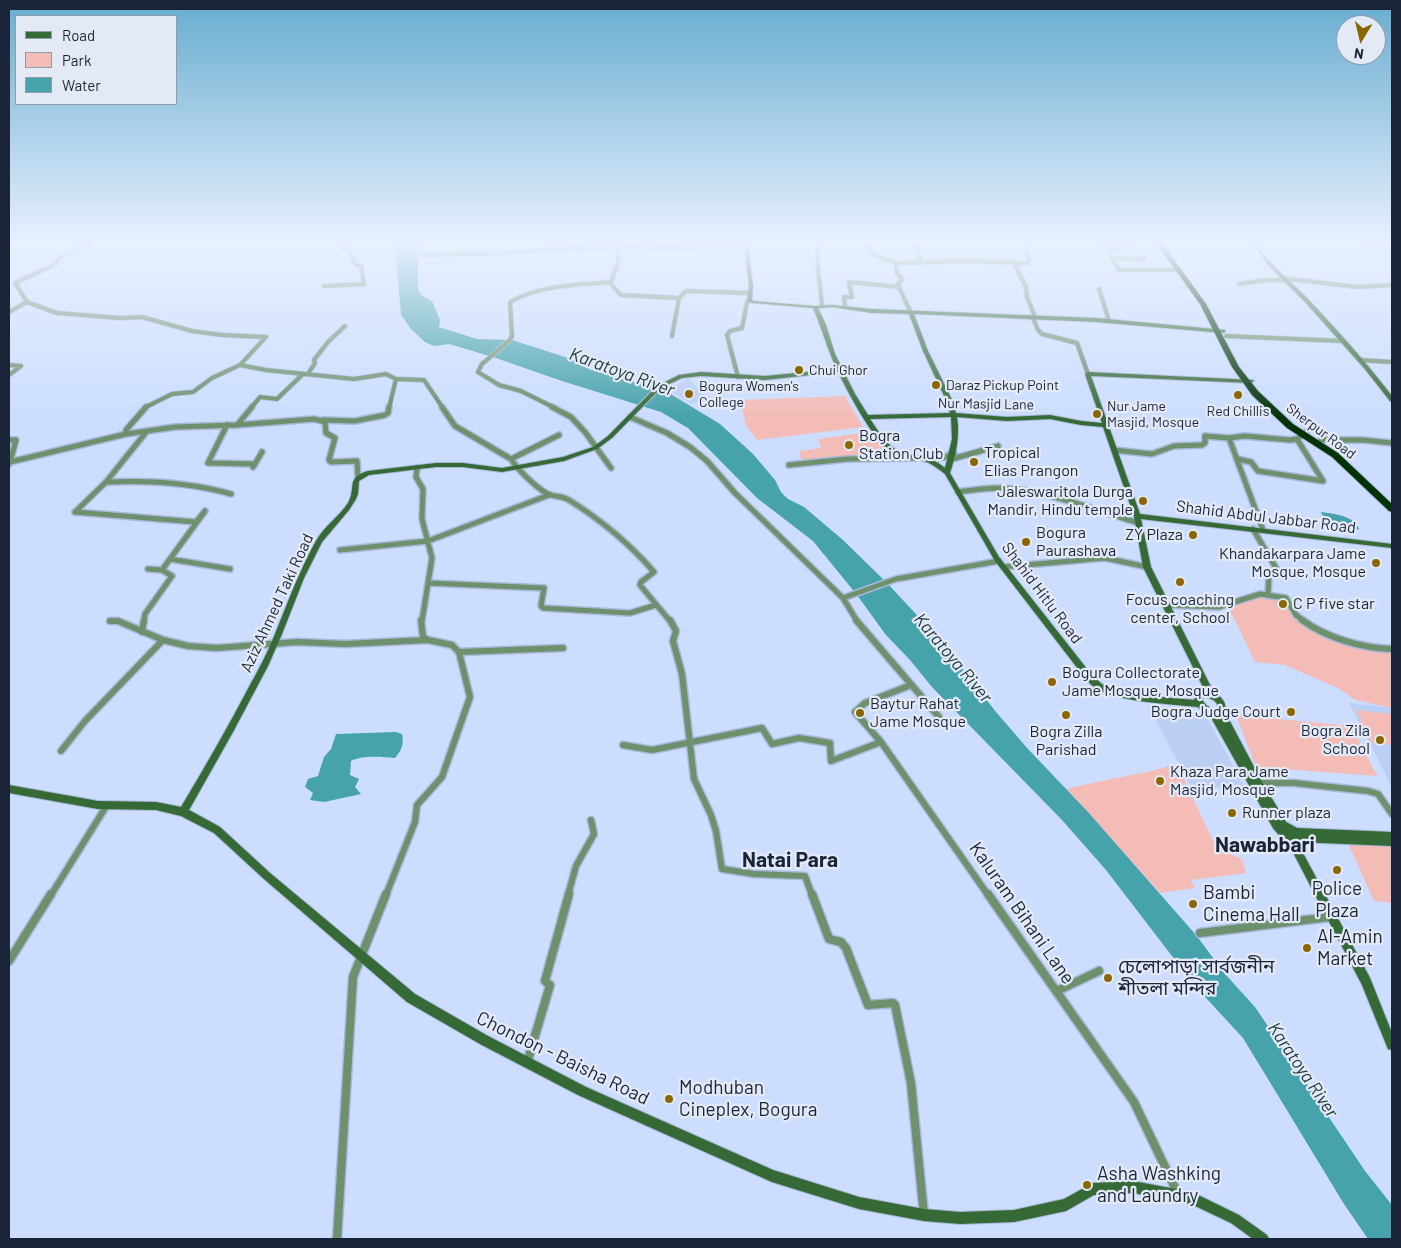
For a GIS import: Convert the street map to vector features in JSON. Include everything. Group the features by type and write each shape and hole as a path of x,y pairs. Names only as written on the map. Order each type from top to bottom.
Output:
{"highway":[{"name":"Sherpur Road","path":"1201,301 1222,332"},
{"name":"Sherpur Road","path":"1205,301 1247,381 1272,410 1302,436 1335,455 1392,509"},
{"name":"Sherpur Road","path":"1302,436 1321,440 1392,502"}],"street":[{"path":"511,301 510,330 512,336 510,340 490,357 478,372 499,385 521,392 571,417 573,422 587,434 599,455 611,468"},
{"path":"672,336 678,301"},
{"path":"738,377 727,334 742,328 746,302 749,301"},
{"path":"753,301 815,307 822,305 871,311 1109,322 1343,341"},
{"path":"844,301 845,307"},
{"path":"906,301 927,355 939,376 955,415 953,456 947,473"},
{"path":"1029,301 1032,317 1042,334 1077,344 1138,519 1147,566 1211,695 1222,703 1216,712"},
{"path":"1103,301 1109,322"},
{"path":"1307,301 1379,382 1392,400"},
{"path":"9,312 27,302 57,313 120,318 142,317 192,332 266,336 240,365 212,378 193,392 172,394 144,408 126,430 126,434"},
{"path":"815,307 832,354 866,417 879,436 893,450 915,458"},
{"path":"237,425 260,397 278,399 315,363 314,360 334,333 345,326"},
{"path":"1359,360 1392,362"},
{"path":"9,365 21,366 9,375"},
{"path":"240,365 354,379 386,374 396,379 424,380 455,426 511,459 517,468 549,495"},
{"path":"323,420 326,433 335,440 329,460 331,462 357,462 358,477 368,473 462,465 502,470 564,459 595,448 610,437 659,387 681,376 701,374 766,378 841,370"},
{"path":"1088,374 1247,381"},
{"path":"9,440 16,440 10,463 126,434 175,427 237,425 314,419 354,421 385,415 388,412 396,379"},
{"name":"Nur Masjid Lane","path":"866,417 955,415 1007,419 1050,417 1081,423 1106,424"},
{"path":"630,417 671,435 723,476 735,493 828,586 843,598 857,621 939,717"},
{"path":"227,425 208,463 253,466 262,452"},
{"path":"147,431 106,482 75,512 196,522 205,511 162,570"},
{"path":"511,459 558,436"},
{"path":"1114,450 1152,454 1174,446 1202,445 1205,443 1205,436 1229,438 1245,436 1282,440 1302,436 1323,481 1258,471 1251,462 1237,459"},
{"path":"1229,438 1263,530"},
{"path":"1321,440 1362,440 1392,443"},
{"path":"789,465 847,459 924,459 946,457 998,446"},
{"name":"Shahid Hitlu Road","path":"924,459 938,465 947,473 1001,564 1088,676 1098,686 1136,696 1199,704"},
{"path":"417,468 416,476 424,489 422,519 432,558 421,615 424,637 428,640"},
{"name":"Aziz Ahmed Taki Road","path":"183,812 274,644 310,558 324,534 336,524 354,497 355,482 358,477"},
{"path":"106,482 129,480 185,483 231,494"},
{"path":"958,492 1007,488 1076,502 1138,519"},
{"path":"340,550 428,541 549,495 565,497 579,504 601,520 643,559 654,572 640,582 640,585 668,618 676,631 673,642 682,674 694,779 713,823 722,870 754,874 805,876 829,939 840,942 846,948 868,1004 892,1003 895,1005 908,1059 924,1215"},
{"name":"Shahid Abdul Jabbar Road","path":"1138,519 1263,530 1392,546"},
{"path":"1253,529 1276,568 1269,576 1268,594"},
{"path":"843,598 896,579 1001,564 1105,558 1147,566"},
{"path":"170,559 230,569"},
{"path":"142,632 145,614 172,576 162,570 148,569"},
{"path":"428,582 544,588 541,606 543,608 630,613 656,605"},
{"path":"1166,605 1219,607 1260,594 1268,594 1286,598 1294,613 1317,629 1360,644 1392,649"},
{"path":"110,621 118,622 163,640 188,646 217,648 297,642 345,644 428,640 452,645 459,652 470,697 442,778 417,805 415,822 353,976 337,1239"},
{"path":"61,751 85,721 163,640"},
{"path":"459,652 563,648"},
{"name":"Kaluram Bihani Lane","path":"911,685 865,703 855,710 881,742 1134,1102 1179,1196"},
{"path":"1211,695 1201,694 1198,698 1199,704 1204,709 1216,712 1276,825 1294,837 1392,842"},
{"path":"623,745 652,750 762,728 772,744 799,738 830,743 831,761 881,742"},
{"path":"1255,783 1294,783 1368,791 1378,794 1392,814"},
{"name":"Chondon - Baisha Road","path":"9,789 107,805 156,806 183,812 217,830 267,876 411,998 527,1063 582,1091 772,1176 859,1203 924,1215 960,1218 1014,1216 1066,1205 1093,1189 1133,1187 1192,1198 1236,1219 1263,1239"},
{"path":"9,960 107,805"},
{"path":"527,1063 550,985 545,982 576,866 594,834 591,820"},
{"path":"1286,830 1392,836"},
{"path":"1286,830 1330,917 1366,982 1392,1045"},
{"path":"1200,932 1330,917"},
{"path":"1056,991 1099,971"}],"shaded area":[{"name":"Bogura Women's College","path":"689,378 708,399 691,404 668,389"},
{"name":"Bogra Zila School","path":"1349,703 1392,708 1392,790 1385,773"},
{"path":"1148,705 1205,714 1244,786 1192,789"}],"green space":[{"path":"845,396 863,427 757,440 746,425 740,400"},
{"name":"Bogra Station Club","path":"869,432 890,455 802,462 799,451 821,448 818,439"},
{"path":"1263,596 1283,599 1294,616 1326,631 1365,644 1392,648 1392,708 1356,700 1338,688 1285,665 1255,662 1229,608"},
{"path":"1356,710 1392,714 1392,745 1370,742"},
{"path":"1236,715 1351,726 1377,776 1256,767"},
{"path":"1177,764 1215,845 1289,839 1294,848 1230,854 1242,859 1246,873 1191,880 1195,888 1160,893 1067,789"},
{"path":"1347,841 1392,845 1392,903 1374,901"}],"water":[{"name":"Karatoya River","path":"400,301 432,301 440,320 439,327 477,339 512,340 568,358 591,370 664,390 720,424 753,454 788,499 804,507 843,540 888,584 940,640 996,712 1028,749 1088,812 1196,935 1225,974 1255,1007 1365,1171 1392,1205 1392,1239 1368,1239 1344,1204 1243,1038 1195,986 1106,870 1062,820 932,687 886,635 857,595 813,541 757,498 688,428 661,412 449,344 434,346 425,342 411,329 401,315"},
{"path":"1321,512 1348,518 1359,529 1353,531 1327,525"},
{"path":"396,732 402,734 403,744 395,758 367,757 351,761 350,775 359,779 355,787 361,794 324,802 310,800 313,793 305,787 308,779 318,776 324,757 331,749 336,734"}],"place":[{"name":"Chui Ghor","path":"799,370"},
{"name":"Daraz Pickup Point","path":"936,385"},
{"name":"Bogura Women's College","path":"689,394"},
{"name":"Red Chillis","path":"1238,395"},
{"name":"Nur Jame Masjid, Mosque","path":"1097,414"},
{"name":"Bogra Station Club","path":"849,445"},
{"name":"Tropical Elias Prangon","path":"974,462"},
{"name":"Jaleswaritola Durga Mandir, Hindu temple","path":"1143,501"},
{"name":"ZY Plaza","path":"1193,535"},
{"name":"Bogura Paurashava","path":"1026,542"},
{"name":"Khandakarpara Jame Mosque, Mosque","path":"1376,563"},
{"name":"Focus coaching center, School","path":"1180,582"},
{"name":"C P five star","path":"1283,604"},
{"name":"Bogura Collectorate Jame Mosque, Mosque","path":"1052,682"},
{"name":"Bogra Judge Court","path":"1291,712"},
{"name":"Baytur Rahat Jame Mosque","path":"860,713"},
{"name":"Bogra Zilla Parishad","path":"1066,715"},
{"name":"Bogra Zila School","path":"1380,740"},
{"name":"Khaza Para Jame Masjid, Mosque","path":"1160,781"},
{"name":"Runner plaza","path":"1232,813"},
{"name":"Police Plaza","path":"1337,870"},
{"name":"Bambi Cinema Hall","path":"1193,904"},
{"name":"Al-Amin Market","path":"1307,948"},
{"name":"চেলোপাড়া সার্বজনীন শীতলা মন্দির","path":"1108,978"},
{"name":"Modhuban Cineplex, Bogura","path":"669,1099"},
{"name":"Asha Washking and Laundry","path":"1087,1185"}],"district":[{"name":"Nawabbari","path":"1265,845"},
{"name":"Natai Para","path":"790,860"}]}
